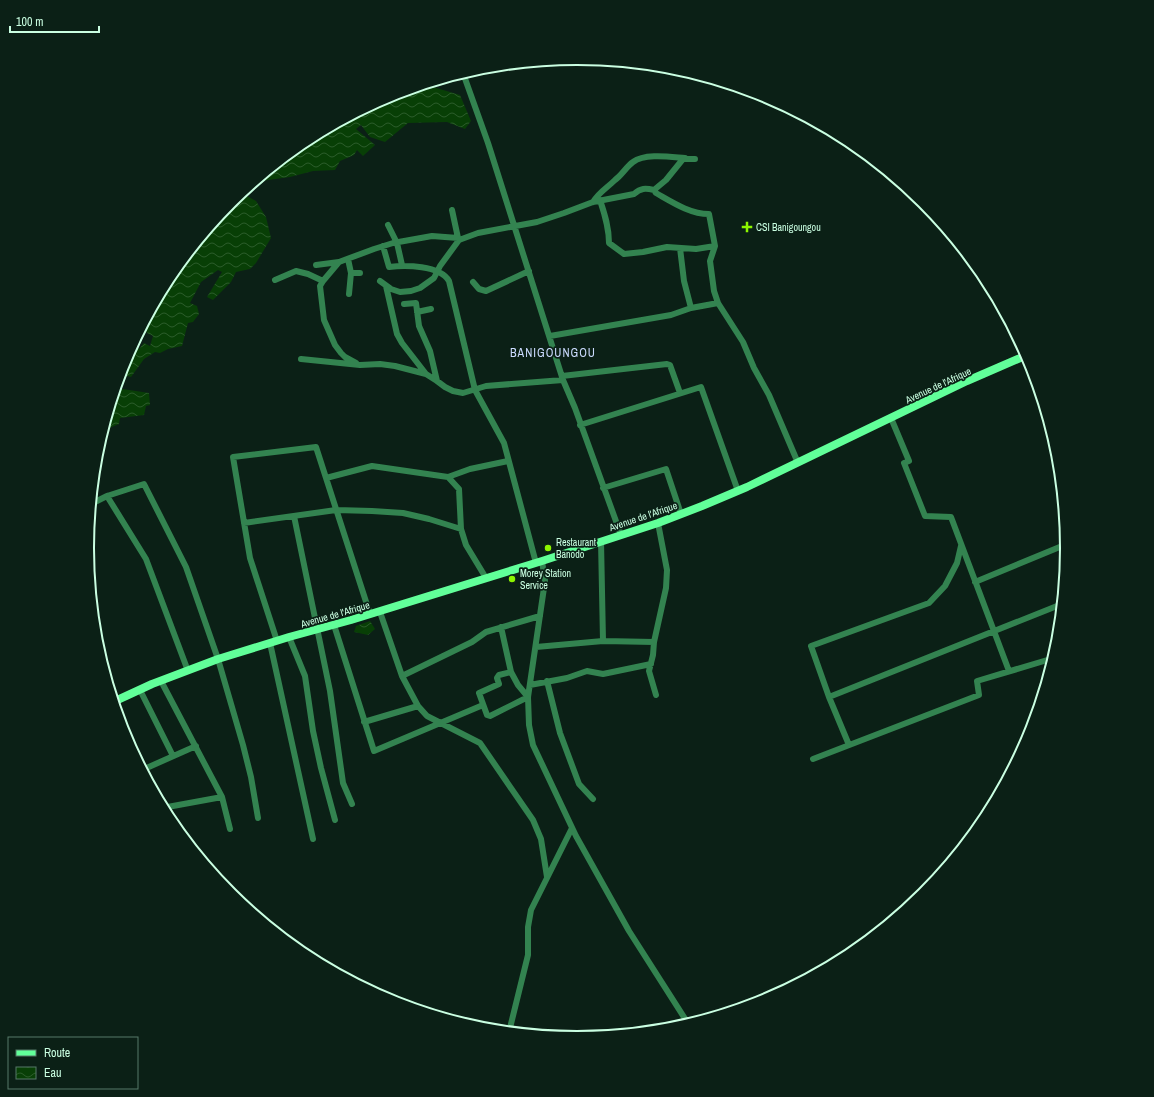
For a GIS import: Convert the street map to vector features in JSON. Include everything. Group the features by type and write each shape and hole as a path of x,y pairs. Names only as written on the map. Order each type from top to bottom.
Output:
{"main road":[{"name":"Avenue de l'Afrique","path":"118,700 218,659 316,629 380,612 539,562 681,514 738,491 967,381 1021,357"}],"street":[{"path":"465,78 515,227 563,378 621,535"},
{"path":"593,202 598,194 638,159 659,157 695,159"},
{"path":"654,190 666,180 685,158"},
{"path":"316,265 339,262 383,246 432,236 459,239 478,233 515,227 558,215 600,200 634,194 639,189 644,188 654,190 656,193 680,206 702,214 708,214 715,246 710,261 714,291 718,303 743,342 754,368 769,395 798,463"},
{"path":"600,200 610,234 609,243 621,253 643,252 667,247 696,249 715,246"},
{"path":"380,281 386,286 400,292 411,291 425,285 434,278 459,239 452,210"},
{"path":"388,225 396,243 402,265"},
{"path":"383,246 389,267 402,265 423,268 447,276 449,281 475,390 504,443 508,461 545,581 528,697 529,725 533,745 572,828 629,931 686,1020"},
{"path":"680,248 684,280 691,308"},
{"path":"348,259 351,273 349,294"},
{"path":"339,262 322,281 320,286 324,320 341,353 350,361 360,365"},
{"path":"275,280 296,271 308,274 322,281"},
{"path":"473,282 479,289 486,291 528,271"},
{"path":"351,273 360,274"},
{"path":"386,286 396,334 426,374"},
{"path":"404,304 416,303 419,326 430,352 437,381"},
{"path":"550,336 671,315 691,308 718,303"},
{"path":"417,312 431,309"},
{"path":"301,359 360,365 380,364 395,366 426,374 445,388 462,393 486,386 563,378 667,364 670,365 674,374 680,394"},
{"path":"580,425 701,387 738,491"},
{"path":"891,418 909,461 904,463 925,516 950,517 1010,671"},
{"path":"313,839 273,642 250,558 233,457 316,447 370,614"},
{"path":"326,478 372,466 448,477 470,469 508,461"},
{"path":"604,488 666,469 681,514"},
{"path":"448,477 459,489 461,529 466,545 486,578"},
{"path":"96,501 107,496 144,484 186,567 218,659 243,745 251,777 258,818"},
{"path":"107,496 146,560 188,671"},
{"path":"244,523 336,510 403,513 429,518 461,529"},
{"path":"294,516 316,629 330,691 343,783 352,804"},
{"path":"656,695 649,670 666,588 667,570 658,522"},
{"path":"601,541 604,640"},
{"path":"849,746 829,697 811,646 929,603 945,586 958,563 961,546"},
{"path":"975,582 1060,547"},
{"path":"829,697 1057,606"},
{"path":"380,612 402,676 418,706 426,716 480,743 533,820 541,839 547,878"},
{"path":"402,676 472,642 486,632 501,626 540,616"},
{"path":"334,625 374,752 483,705"},
{"path":"501,626 512,672 518,685 528,697"},
{"path":"289,637 305,676 313,731 335,820"},
{"path":"536,647 604,640 654,642"},
{"path":"813,759 980,695 977,680 1047,660"},
{"path":"530,685 568,678 587,671 603,674 651,664"},
{"path":"512,672 499,675 497,678 499,684 480,692 479,695 487,715 490,716 528,697"},
{"path":"161,681 222,797 230,829"},
{"path":"548,681 560,733 579,784 593,799"},
{"path":"140,690 173,756"},
{"path":"364,722 418,706"},
{"path":"146,768 196,746"},
{"path":"169,807 222,797"},
{"path":"510,1027 528,955 528,927 531,910 572,828"}],"water":[{"path":"434,87 460,95 471,121 465,129 447,122 408,123 385,142 370,137 361,125 356,129 375,145 363,156 357,150 354,155 340,161 335,170 313,171 290,177 263,181 308,146 335,130 392,102"},
{"path":"247,196 256,201 266,217 271,238 256,263 250,269 236,272 231,282 213,300 207,297 222,272 218,270 201,282 190,303 197,306 199,314 193,322 188,323 182,346 168,349 160,353 155,352 144,359 131,377 127,376 124,378 134,354 137,352 136,350 137,347 139,349 144,343 150,346 153,336 147,333 146,330 158,307 193,254 213,230"},
{"path":"121,389 149,393 150,405 146,406 144,415 120,418 119,424 109,428"},
{"path":"370,621 375,629 368,635 354,632 356,626"}],"place":[{"name":"CSI Banigoungou","path":"747,227"},
{"name":"Restaurant Banodo","path":"548,548"},
{"name":"Morey Station Service","path":"512,579"}],"district":[{"name":"BANIGOUNGOU","path":"553,353"}]}
